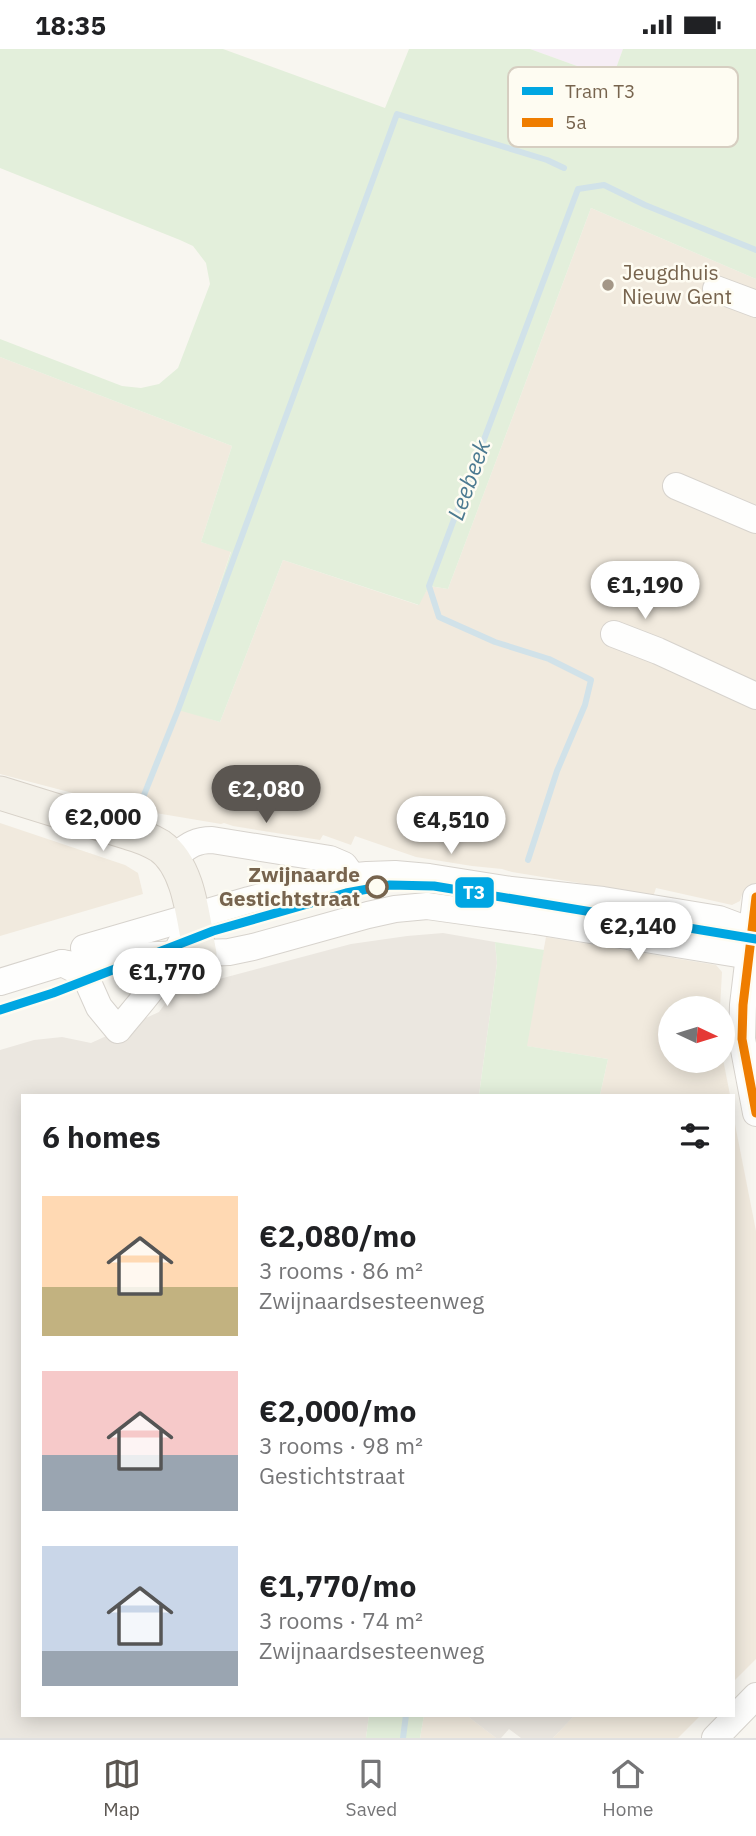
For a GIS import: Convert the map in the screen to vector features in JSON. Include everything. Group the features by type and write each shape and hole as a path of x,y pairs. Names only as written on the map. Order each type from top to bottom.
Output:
{"main road":[{"path":"0,793 148,839 162,847 180,871 193,916 188,954"}],"street":[{"path":"716,289 756,304"},
{"path":"676,486 756,520"},
{"path":"614,634 756,696"},
{"path":"172,858 191,844 200,840 212,840 330,859 344,865 352,876"},
{"path":"62,963 70,952 249,899 320,883 325,879 395,874 577,896 719,919 753,945"},
{"path":"756,897 753,945 743,1005 742,1039 756,1113"},
{"path":"0,982 62,963 75,965 111,957 229,952 368,915 427,906 753,945"},
{"path":"62,963 80,972 87,980 99,1007 118,1030 188,954"},
{"path":"715,1738 756,1696"}],"shaded area":[{"path":"530,49 623,49 616,67 580,67"},
{"path":"591,208 756,279 756,897 742,895 740,901 732,905 656,888 653,897 502,869 416,857 355,836 351,845 323,835 320,840 138,810 0,774 0,357 232,446 201,542 231,551 179,709 220,722 283,560 418,605 429,586 448,589"},
{"path":"0,823 125,865 138,873 143,894 0,936"},
{"path":"443,933 495,942 497,963 479,1094 21,1094 21,1717 369,1717 366,1738 0,1738 0,1050 34,1040 62,1037 91,1043 159,1012 174,991 351,944"},
{"path":"546,937 716,965 722,972 721,996 658,996 658,1073 726,1073 730,1094 600,1094 608,1059 526,1046"},
{"path":"735,1124 756,1231 756,1659 735,1680"},
{"path":"424,1717 469,1717 496,1738 420,1738"},
{"path":"469,1717 573,1717 553,1738 521,1738 509,1729 501,1738 496,1738"},
{"path":"573,1717 699,1717 678,1738 553,1738"}],"green space":[{"path":"0,49 223,49 385,108 409,49 530,49 580,67 508,67 508,147 738,147 738,67 616,67 623,49 756,49 756,279 591,208 448,589 429,586 419,605 283,560 220,722 178,710 231,552 201,542 232,446 0,357 0,339 122,386 141,388 159,384 178,368 210,284 206,263 193,246 180,240 0,168"},
{"path":"495,942 544,950 527,1046 608,1059 600,1094 479,1094 497,963"},
{"path":"369,1717 424,1717 420,1738 366,1738"}],"waterway":[{"path":"138,810 178,710 397,114 547,160 564,168"},
{"name":"Leebeek","path":"528,860 557,771 585,705 591,680 549,659 495,642 439,617 429,586 578,189 604,185 645,205 756,250"},
{"path":"403,1738 406,1717"}],"tram line":[{"name":"T3","path":"0,1010 53,993 213,931 346,893 390,885 434,886 756,939"}],"transit line":[{"name":"5a","path":"756,897 743,1005 742,1039 756,1113"}],"place":[{"name":"Jeugdhuis Nieuw Gent","path":"608,285"},
{"name":"Zwijnaarde Gestichtstraat","path":"377,887"}]}
